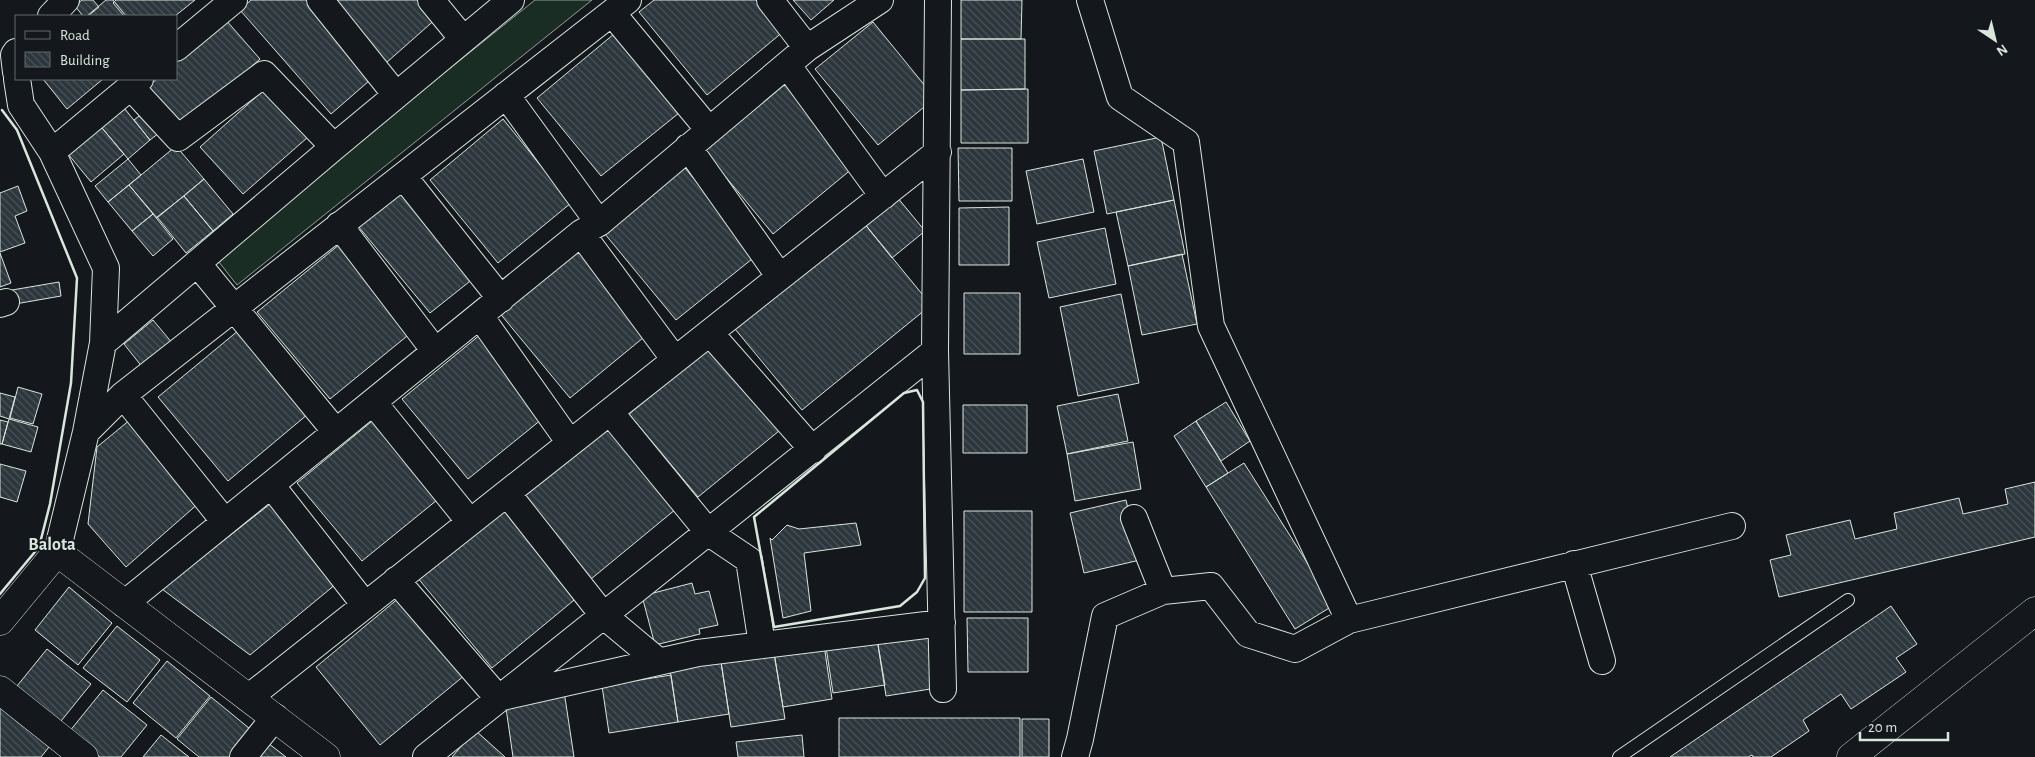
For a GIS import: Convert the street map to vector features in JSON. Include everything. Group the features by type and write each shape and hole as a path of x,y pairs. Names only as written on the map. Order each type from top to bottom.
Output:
{"street":[{"path":"51,15 66,0"},
{"path":"178,46 234,0"},
{"path":"320,0 396,95"},
{"path":"431,0 463,39"},
{"path":"103,343 511,0"},
{"path":"770,0 807,48"},
{"path":"124,604 590,228 788,66 807,48 880,0"},
{"path":"938,0 936,351 943,689"},
{"path":"1090,0 1120,97 1186,142 1211,326 1349,620"},
{"path":"86,432 123,395 620,6 709,130"},
{"path":"788,66 883,196"},
{"path":"52,152 135,83 178,138 264,74 334,147"},
{"path":"0,621 57,552 86,432 103,343 106,268 52,152 11,101 17,80"},
{"path":"506,95 675,360"},
{"path":"688,147 780,277"},
{"path":"248,698 938,152"},
{"path":"403,176 500,299"},
{"path":"339,225 435,352"},
{"path":"197,263 336,432"},
{"path":"480,316 570,443"},
{"path":"710,333 813,450"},
{"path":"426,757 603,615 709,534 936,351"},
{"path":"123,395 224,522"},
{"path":"373,402 470,522"},
{"path":"610,412 709,534 749,560 762,645"},
{"path":"271,485 365,605"},
{"path":"507,493 603,615 658,662"},
{"path":"1134,518 1163,591"},
{"path":"1075,757 1105,616 1163,591 1211,586 1248,634 1295,650 1349,620 1732,526"},
{"path":"57,552 326,757"},
{"path":"1574,564 1602,661"},
{"path":"396,580 498,698"},
{"path":"1851,757 2035,611"},
{"path":"498,698 698,653 942,623"},
{"path":"0,690 84,757"},
{"path":"243,757 275,717"}],"lane":[{"path":"1619,757 1848,600"}],"green space":[{"path":"535,0 592,0 237,285 215,257"}],"building":[{"path":"82,0 93,0 99,7 89,15 82,15 75,6"},
{"path":"106,0 113,0 125,15 88,15"},
{"path":"116,0 195,0 176,15 123,15 113,3"},
{"path":"251,0 312,0 377,74 331,114 240,10"},
{"path":"331,0 423,0 438,17 386,63"},
{"path":"654,0 759,0 784,31 707,95 639,12"},
{"path":"793,0 834,0 811,20"},
{"path":"961,0 1022,0 1021,39 961,39"},
{"path":"225,19 260,59 182,128 146,88 156,80 178,80 178,60"},
{"path":"873,22 935,98 878,145 815,69"},
{"path":"614,34 679,113 601,176 537,98"},
{"path":"961,39 1025,39 1025,89 961,90"},
{"path":"44,80 102,80 67,109"},
{"path":"781,80 853,168 773,234 700,146"},
{"path":"265,89 308,137 243,194 200,147"},
{"path":"1028,89 1028,143 961,143 961,90"},
{"path":"120,103 150,140 128,159 97,122"},
{"path":"143,113 159,133 150,140 134,120"},
{"path":"503,119 571,203 498,263 430,180"},
{"path":"97,122 124,154 91,182 64,149"},
{"path":"1161,137 1174,200 1107,214 1094,151"},
{"path":"176,146 204,179 157,218 129,185"},
{"path":"958,148 1012,148 1012,201 959,201"},
{"path":"128,159 141,175 108,202 95,186"},
{"path":"1083,159 1094,212 1037,224 1026,171"},
{"path":"680,162 757,255 676,320 600,228"},
{"path":"204,179 233,214 213,231 184,196"},
{"path":"129,185 153,214 132,231 108,202"},
{"path":"18,186 27,211 15,216 25,243 0,252 0,193"},
{"path":"401,190 474,278 430,313 358,226"},
{"path":"184,196 213,231 186,253 157,217"},
{"path":"897,197 925,231 892,258 864,223"},
{"path":"1174,200 1185,254 1128,266 1116,212"},
{"path":"1009,207 1009,265 959,265 959,208"},
{"path":"153,214 173,239 153,256 132,231"},
{"path":"864,223 931,305 802,410 735,329"},
{"path":"1105,228 1116,284 1049,298 1037,242"},
{"path":"340,244 412,332 330,399 257,312"},
{"path":"577,245 649,333 570,398 498,311"},
{"path":"0,253 11,283 0,287"},
{"path":"1182,254 1197,324 1142,335 1128,266"},
{"path":"59,282 61,296 15,304 12,290"},
{"path":"964,293 1020,293 1020,354 964,354"},
{"path":"1121,294 1139,383 1078,396 1060,307"},
{"path":"153,320 173,344 143,368 124,344"},
{"path":"239,330 308,414 228,481 158,397"},
{"path":"481,334 547,415 468,479 402,399"},
{"path":"711,347 779,431 698,497 629,414"},
{"path":"18,387 42,394 33,424 10,418"},
{"path":"0,393 15,397 9,419 0,416"},
{"path":"1118,394 1128,441 1067,454 1057,406"},
{"path":"1226,402 1250,441 1221,461 1196,421"},
{"path":"963,405 1027,405 1027,453 963,453"},
{"path":"377,417 442,496 362,561 297,483"},
{"path":"9,419 38,427 31,452 2,444"},
{"path":"131,419 200,502 126,567 88,524 97,447"},
{"path":"0,420 8,422 2,444 0,444"},
{"path":"1196,421 1228,473 1206,487 1174,436"},
{"path":"607,426 676,509 591,579 522,496"},
{"path":"1133,442 1141,489 1075,501 1067,454"},
{"path":"1244,463 1334,605 1295,629 1206,487"},
{"path":"0,464 26,471 17,502 0,497"},
{"path":"2035,482 2035,537 1779,597 1770,560 1791,555 1786,535 1850,520 1855,539 1897,529 1894,513 1959,498 1963,514 2008,504 2005,489"},
{"path":"1126,500 1140,560 1084,573 1070,513"},
{"path":"270,504 336,584 250,655 162,589"},
{"path":"504,505 579,596 492,668 417,577"},
{"path":"964,511 1032,511 1032,612 964,612"},
{"path":"856,523 861,545 804,553 811,611 783,618 770,538 772,540 787,525 799,529"},
{"path":"692,583 695,594 709,591 718,625 699,629 700,634 655,645 642,596"},
{"path":"69,587 112,623 78,665 35,630"},
{"path":"400,597 465,675 380,745 316,667"},
{"path":"1891,606 1917,644 1896,658 1906,672 1851,709 1841,694 1803,720 1809,731 1771,757 1753,757 1752,755 1748,757 1670,757"},
{"path":"967,618 1028,618 1028,672 968,672"},
{"path":"117,626 160,660 127,702 83,668"},
{"path":"928,631 937,688 886,696 877,639"},
{"path":"877,639 885,685 833,693 826,647"},
{"path":"824,645 832,699 783,707 774,653"},
{"path":"47,649 91,684 57,726 13,691"},
{"path":"774,653 785,719 731,727 721,662"},
{"path":"167,661 210,696 176,738 133,703"},
{"path":"721,662 729,714 678,722 670,670"},
{"path":"671,675 678,722 609,733 602,686"},
{"path":"103,690 147,725 121,757 100,757 69,732"},
{"path":"564,691 574,757 513,757 505,701"},
{"path":"211,697 255,733 235,757 199,757 177,739"},
{"path":"0,708 49,747 41,757 0,757"},
{"path":"839,718 1020,718 1020,757 839,757"},
{"path":"1022,719 1049,719 1049,757 1022,757"},
{"path":"475,730 505,757 452,757"},
{"path":"161,735 189,757 143,757"},
{"path":"802,735 804,757 738,757 736,742"},
{"path":"264,740 286,757 250,757"}],"wall":[{"path":"0,594 39,547 50,504 71,383 77,278 17,130 2,110"},
{"path":"917,390 923,402 925,578 917,592 900,606 774,627 754,517 904,393 917,390"}],"district":[{"name":"Balota","path":"52,545"}]}
